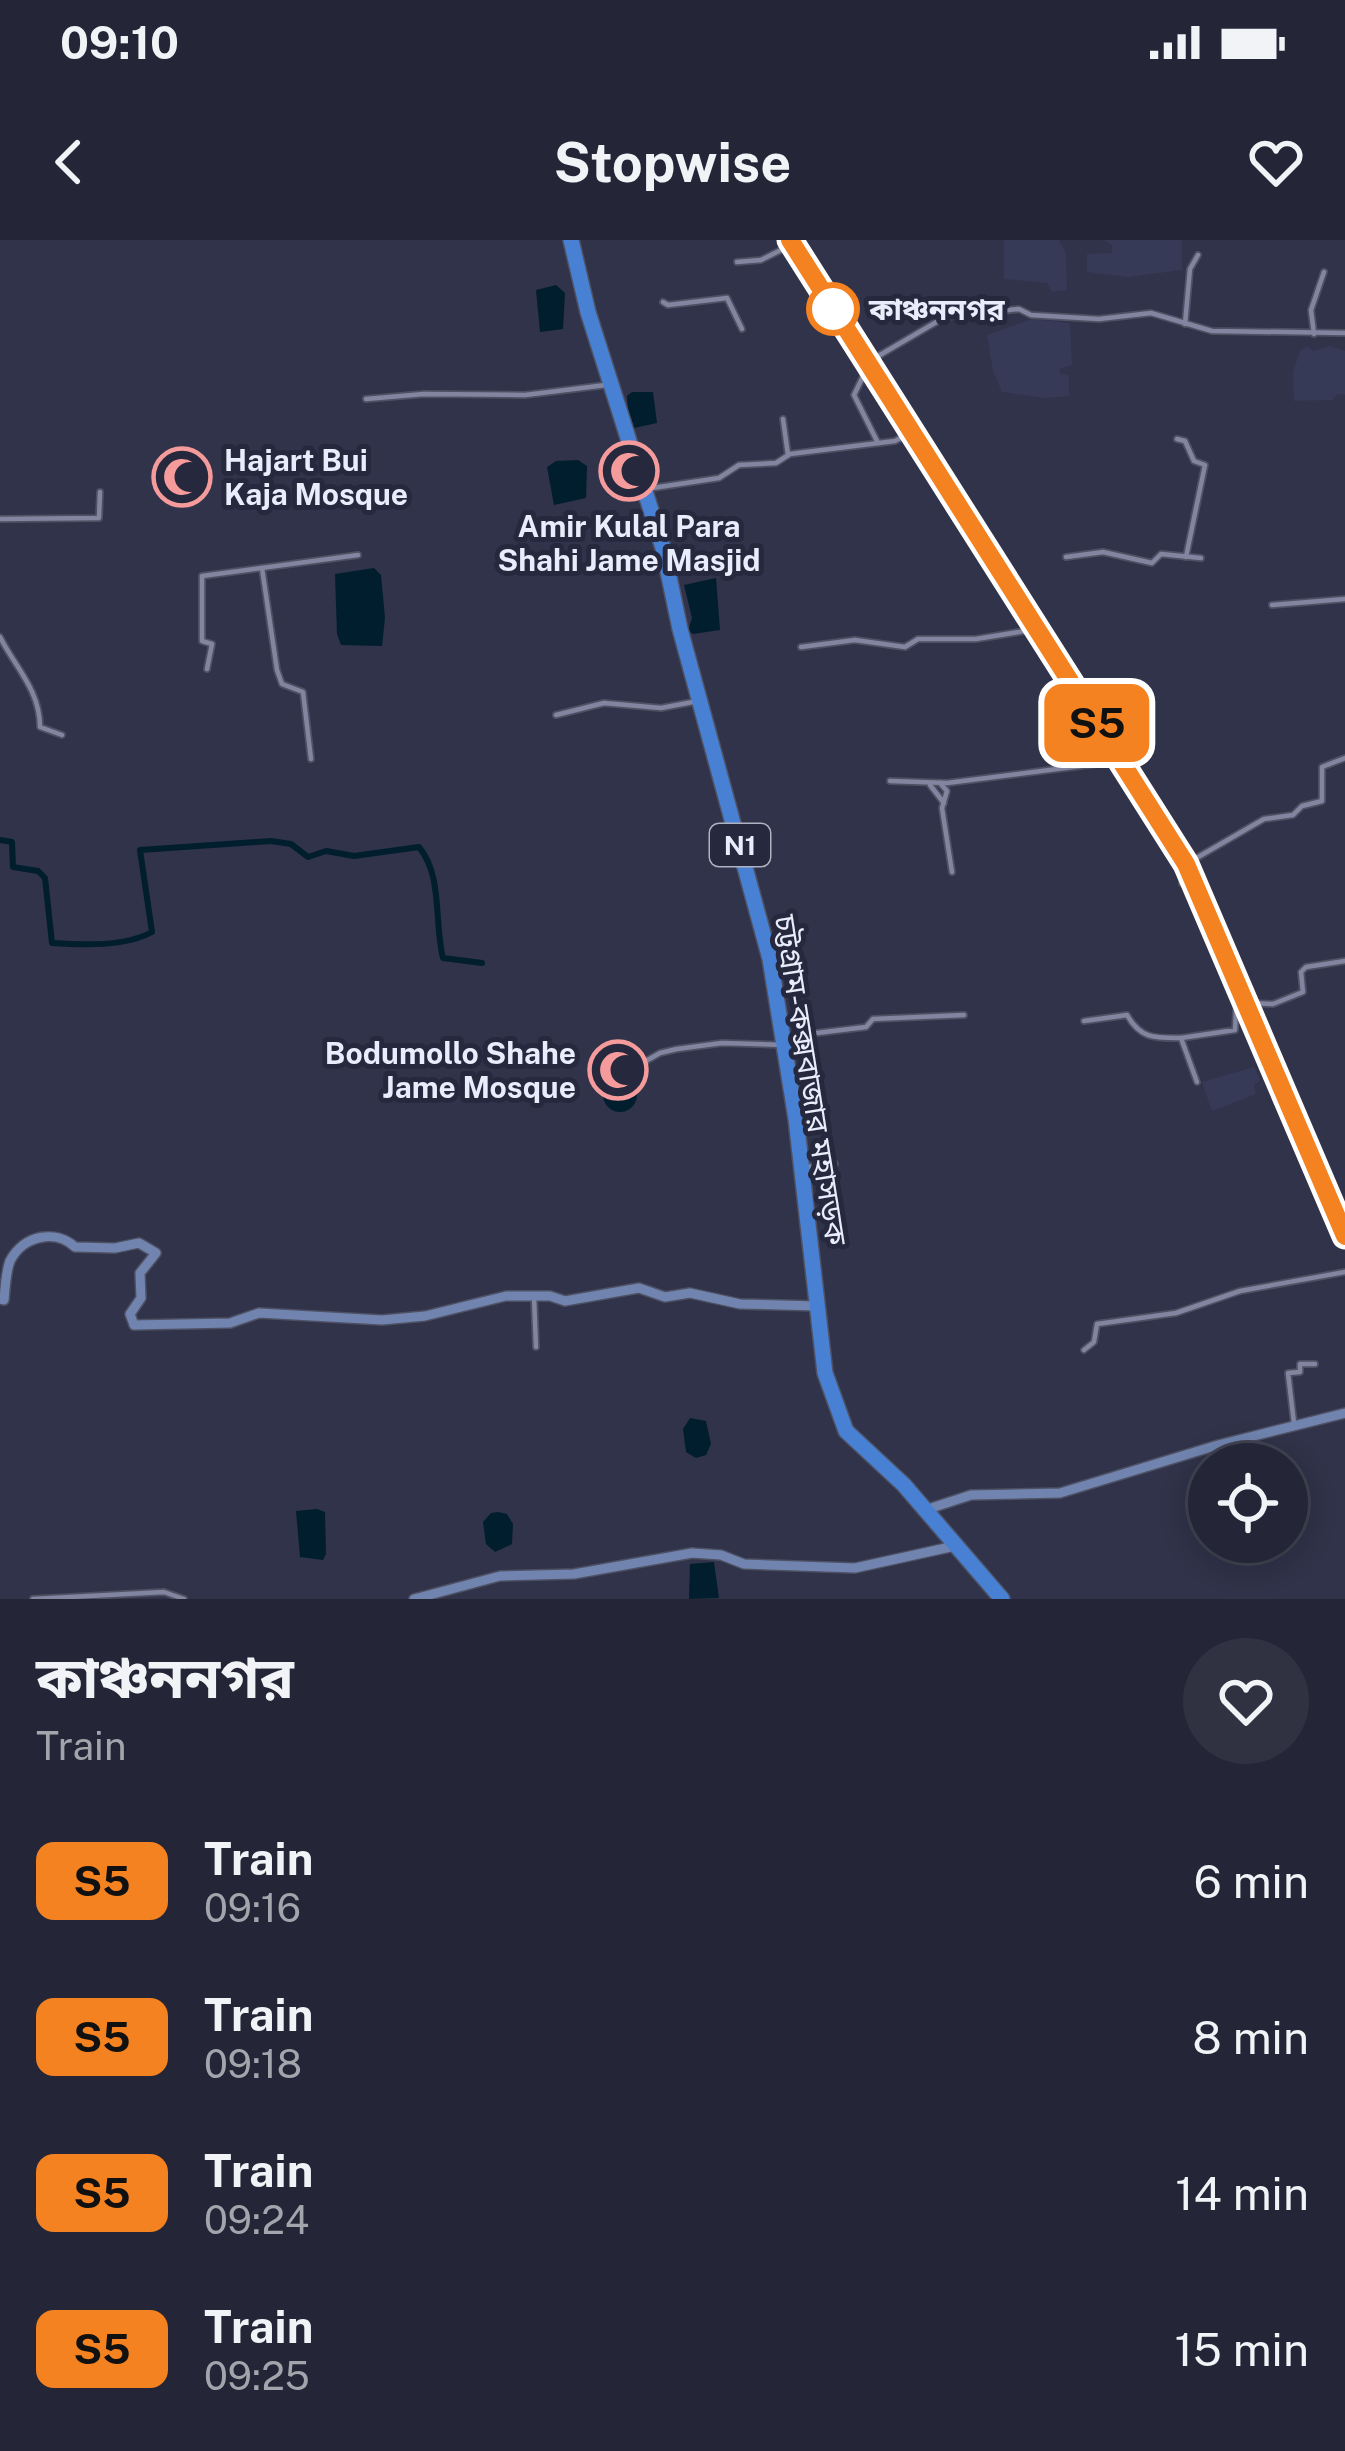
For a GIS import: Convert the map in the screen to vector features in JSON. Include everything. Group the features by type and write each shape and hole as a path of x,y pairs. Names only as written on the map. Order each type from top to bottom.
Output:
{"highway":[{"name":"চট্টগ্রাম-কক্সবাজার মহাসড়ক","path":"571,240 646,489 770,959 802,1167 824,1373 846,1431 926,1510 1002,1599"}],"street":[{"path":"737,262 770,257 783,249 785,241"},
{"path":"1185,324 1190,269 1198,255"},
{"path":"1313,334 1311,310 1324,272"},
{"path":"663,302 728,298 742,329"},
{"path":"878,443 854,394 868,366 945,317 1019,309 1031,316 1099,319 1151,313 1212,331 1345,333"},
{"path":"366,399 525,395 611,384"},
{"path":"783,418 788,455"},
{"path":"646,489 719,478 739,465 776,463 788,455 900,439 905,428"},
{"path":"1178,439 1185,441 1194,460 1205,465 1186,557"},
{"path":"0,520 99,518 100,492"},
{"path":"1066,557 1103,553 1155,562 1161,554 1201,558"},
{"path":"207,669 212,644 202,641 200,630 202,576 358,554"},
{"path":"262,568 277,670 282,684 303,692 311,759"},
{"path":"1272,605 1345,599"},
{"path":"801,647 847,640 905,646 918,639 990,638 1031,630 1031,626"},
{"path":"0,637 14,665 27,678 40,727 62,736"},
{"path":"556,715 604,703 661,707 699,701"},
{"path":"1182,883 1186,864 1264,819 1293,815 1302,806 1322,801 1322,767 1345,758"},
{"path":"944,803 934,786 893,781 940,783 1120,761"},
{"path":"940,783 947,791 944,803 952,872"},
{"path":"1084,1021 1127,1015 1136,1030 1153,1039 1235,1030 1236,1011 1246,1004 1273,1004 1303,992 1303,968 1345,961"},
{"path":"630,1070 660,1053 705,1044 785,1045 800,1035 866,1027 873,1019 964,1016"},
{"path":"1180,1038 1196,1082"},
{"path":"802,1167 835,1164"},
{"path":"0,1299 4,1300 10,1261 36,1238 53,1235 63,1236 75,1247 139,1243 156,1253 140,1273 141,1298 130,1314 134,1325 230,1323 259,1313 382,1320 455,1310 479,1300 565,1300 639,1288 665,1297 690,1293 740,1304 817,1306"},
{"path":"1084,1350 1094,1342 1097,1324 1176,1313 1240,1291 1345,1271"},
{"path":"534,1297 536,1346"},
{"path":"1292,1428 1288,1373 1300,1372 1300,1364 1316,1364"},
{"path":"926,1510 971,1496 1060,1493 1345,1413"},
{"path":"414,1599 500,1576 574,1574 692,1553 744,1564 855,1568 955,1546"},
{"path":"33,1599 164,1592 184,1599"}],"shaded area":[{"path":"1004,240 1059,240 1066,254 1067,290 1052,292 1047,283 1004,279"},
{"path":"1104,240 1182,240 1182,270 1128,277 1087,272 1087,254 1112,253 1112,245"},
{"path":"556,285 565,293 563,329 540,332 536,290"},
{"path":"1032,319 1070,323 1072,365 1059,369 1069,375 1069,396 1002,392 987,335"},
{"path":"1307,346 1313,351 1330,346 1345,351 1345,395 1294,401 1293,372 1300,351"},
{"path":"653,392 657,423 634,428 627,396"},
{"path":"578,460 587,466 586,498 554,505 547,467 556,461"},
{"path":"374,568 381,575 382,646 341,645 335,574"},
{"path":"716,578 720,630 693,634 688,631 692,618 684,585"},
{"path":"1254,1067 1260,1080 1254,1085 1256,1094 1212,1111 1202,1082"},
{"path":"620,1078 632,1083 637,1095 632,1107 620,1112 608,1107 603,1095 608,1083"},
{"path":"690,1418 706,1421 711,1444 706,1455 696,1458 686,1452 683,1429"},
{"path":"296,1511 325,1512 323,1560 300,1557"},
{"path":"498,1512 507,1514 513,1524 512,1544 495,1552 486,1544 483,1522"},
{"path":"714,1562 719,1598 689,1599 690,1564"}],"waterway":[{"path":"0,840 12,842 13,867 38,871 45,878 52,943 76,944 116,943 152,932 140,850 271,841 291,844 308,857 326,851 354,856 419,847 432,872 443,958 482,963"}],"railway":[{"path":"790,240 1186,864 1345,1237"}],"train":[{"name":"S5","path":"790,240 1186,864 1345,1236"}],"place":[{"name":"কাঞ্চননগর","path":"833,309"},
{"name":"Amir Kulal Para Shahi Jame Masjid","path":"629,471"},
{"name":"Hajart Bui Kaja Mosque","path":"182,477"},
{"name":"Bodumollo Shahe Jame Mosque","path":"618,1070"}]}
